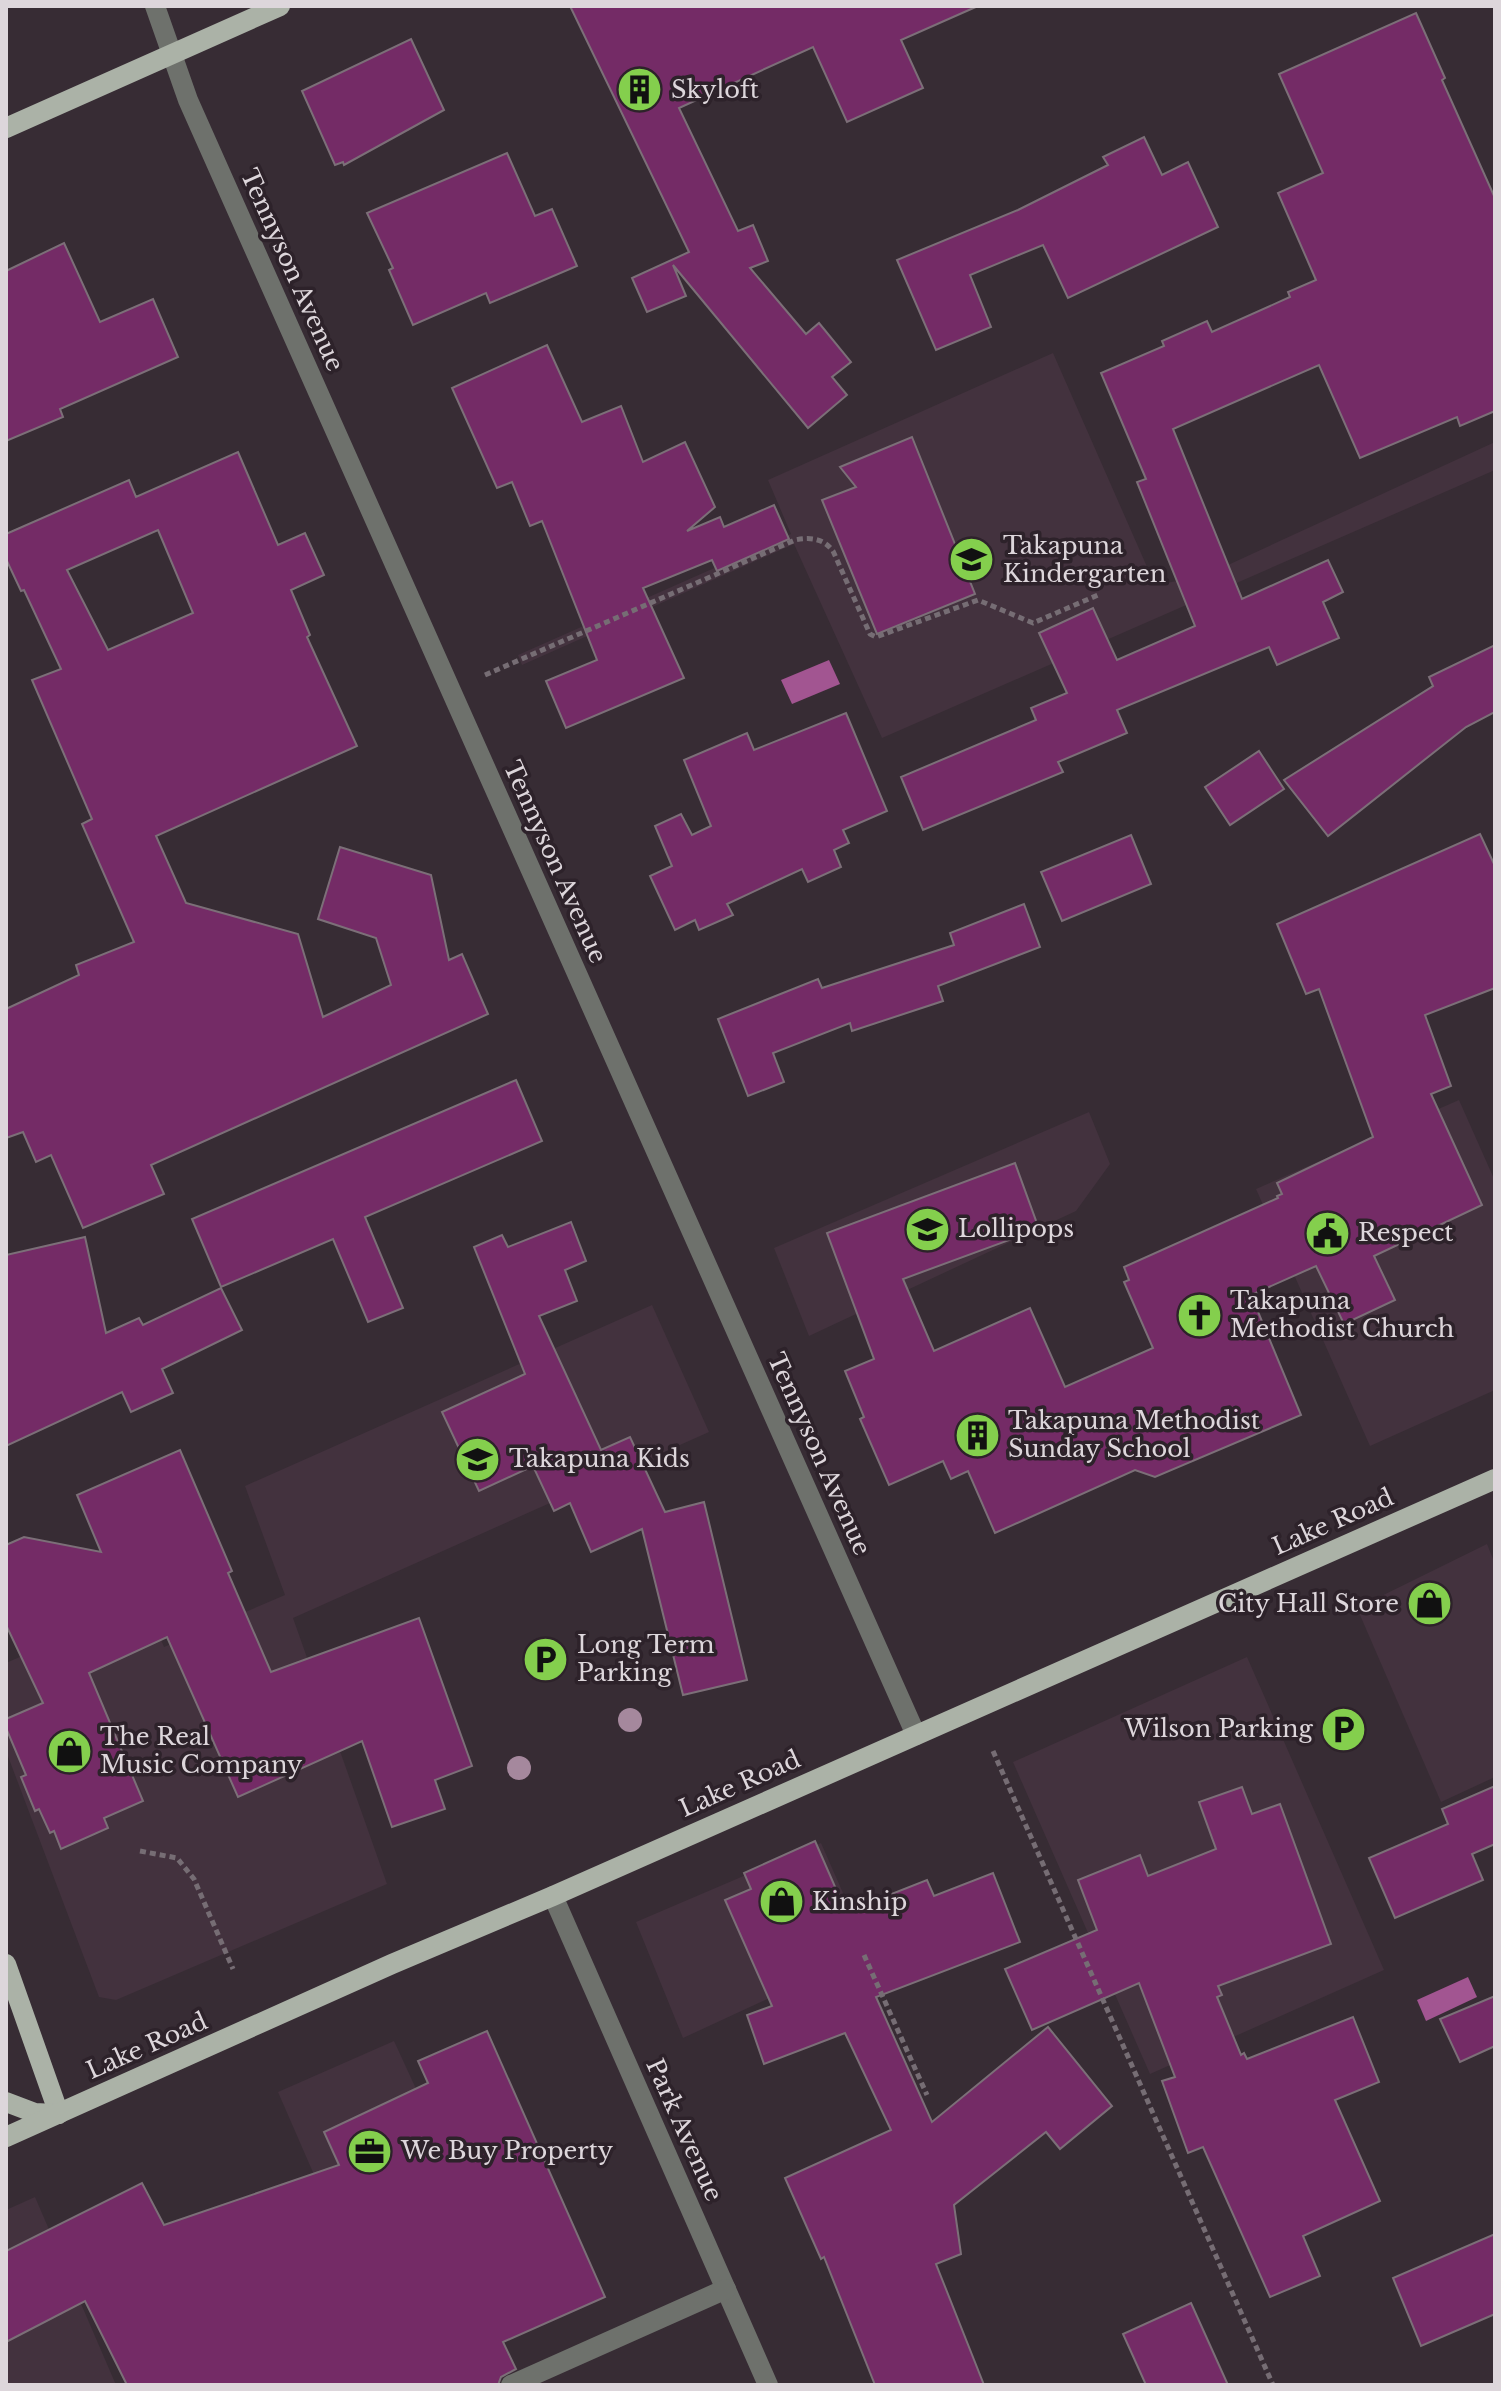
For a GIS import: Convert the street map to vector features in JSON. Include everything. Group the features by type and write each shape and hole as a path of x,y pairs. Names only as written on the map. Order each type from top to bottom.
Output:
{"main road":[{"path":"6,128 280,6"},
{"name":"Lake Road","path":"6,2137 1495,1479"},
{"path":"6,1964 59,2114 35,2113 6,2102"}],"street":[{"name":"Tennyson Avenue","path":"155,6 188,100 916,1735"},
{"name":"Park Avenue","path":"553,1896 768,2385"},
{"path":"511,2385 726,2289"}],"path":[{"path":"485,675 808,537 829,545 870,634 876,637 978,600 1033,623 1098,595"},
{"path":"993,1751 1273,2385"},
{"path":"140,1851 177,1858 194,1879 233,1969"},
{"path":"864,1955 927,2095"}],"shaded area":[{"name":"Takapuna Kindergarten","path":"1053,353 1155,585 1204,576 1495,442 1495,470 882,738 794,544 522,665 518,655 791,534 768,480"},
{"path":"829,660 840,684 792,704 781,680"},
{"path":"1459,1100 1495,1181 1495,1390 1370,1446 1256,1189"},
{"name":"Lollipops","path":"1089,1112 1110,1164 1076,1211 809,1336 774,1248"},
{"path":"652,1305 709,1432 293,1618 387,1884 116,2000 99,1997 6,1751 6,1663 145,1602 164,1647 285,1595 245,1486"},
{"path":"1487,1544 1495,1564 1495,1777 1441,1802 1357,1608"},
{"path":"1247,1657 1384,1970 1150,2074 1013,1762"},
{"path":"821,1843 869,1952 683,2038 636,1922"},
{"path":"1468,1977 1477,1997 1426,2021 1417,2000"},
{"path":"394,2041 469,2204 349,2255 278,2092"},
{"path":"35,2197 116,2385 6,2385 6,2210"}],"building":[{"path":"570,6 978,6 901,40 923,88 847,122 813,47 679,108 738,231 753,225 768,261 750,268 806,334 819,323 851,362 832,377 847,395 808,428 673,265 686,296 647,312 632,278 689,252"},
{"path":"1416,13 1445,78 1442,80 1495,198 1495,411 1460,426 1457,417 1360,458 1319,365 1173,429 1242,599 1328,560 1343,592 1323,602 1339,638 1277,665 1269,647 1117,710 1127,733 1058,762 1063,772 923,830 901,777 1036,720 1031,708 1067,693 1039,633 1093,608 1117,660 1195,626 1137,482 1146,479 1101,373 1164,346 1162,341 1207,321 1212,332 1290,297 1288,292 1316,280 1278,193 1323,173 1279,74"},
{"path":"411,39 444,110 344,165 343,162 335,165 302,91"},
{"path":"1144,137 1162,175 1188,162 1218,227 1068,298 1043,245 970,275 991,327 936,350 897,260 1018,210 1108,165 1103,157"},
{"path":"507,153 535,216 552,209 577,266 490,303 486,293 413,325 389,270 393,268 367,213"},
{"path":"64,243 100,322 153,299 178,357 60,409 63,417 6,441 6,271"},
{"path":"547,345 582,422 621,406 643,462 685,442 715,507 687,531 720,517 724,527 774,505 789,539 717,571 712,560 643,588 684,678 566,728 546,681 597,660 542,521 530,526 512,482 497,488 452,388"},
{"path":"912,437 975,594 877,634 822,500 856,487 840,467"},
{"path":"238,452 278,545 305,533 324,575 291,590 310,635 307,637 357,746 156,836 186,903 298,934 323,1017 391,985 376,938 318,919 340,847 431,875 449,960 462,954 488,1014 151,1165 164,1194 83,1228 51,1155 36,1162 23,1132 6,1138 6,1009 79,975 76,965 134,942 82,824 92,819 32,680 61,669 6,559 6,534 129,480 136,497","holes":["158,530 193,613 108,650 67,570"]},
{"path":"1495,645 1495,712 1466,727 1328,836 1284,780 1433,686 1429,677"},
{"path":"846,713 887,811 843,830 849,843 834,850 841,867 808,882 802,869 727,904 733,915 699,930 695,920 675,930 650,876 672,866 655,826 681,814 692,835 711,826 684,760 747,733 754,750"},
{"path":"1259,751 1284,789 1230,825 1205,787"},
{"path":"1480,834 1495,866 1495,988 1425,1015 1451,1086 1431,1094 1482,1205 1374,1256 1395,1300 1344,1324 1316,1266 1251,1295 1301,1415 1155,1477 1135,1470 995,1533 968,1471 951,1479 943,1461 889,1485 860,1419 864,1417 845,1371 874,1359 827,1233 1015,1163 1039,1229 903,1279 934,1351 1030,1308 1065,1387 1153,1348 1124,1282 1129,1280 1124,1267 1278,1198 1282,1194 1277,1183 1373,1137 1319,989 1306,994 1277,924"},
{"path":"1131,835 1151,884 1062,921 1041,872"},
{"path":"1024,904 1040,947 938,986 943,1001 852,1031 850,1023 773,1053 784,1082 748,1096 718,1019 818,979 822,988 954,945 950,933"},
{"path":"516,1080 542,1141 365,1217 403,1308 368,1322 333,1239 221,1287 192,1219"},
{"path":"571,1222 586,1261 565,1270 577,1301 539,1316 601,1450 630,1437 665,1512 704,1502 747,1680 683,1695 642,1529 591,1552 570,1503 554,1511 533,1466 479,1491 442,1412 525,1374 474,1247 502,1235 508,1247"},
{"path":"85,1237 106,1333 139,1318 143,1325 221,1288 242,1330 162,1369 173,1393 131,1412 122,1392 6,1446 6,1255"},
{"path":"180,1450 271,1672 419,1618 472,1766 435,1780 445,1809 392,1827 362,1741 238,1797 167,1637 89,1673 143,1801 104,1818 108,1828 61,1849 54,1831 50,1833 39,1809 35,1811 21,1777 26,1775 6,1728 6,1719 43,1703 6,1625 6,1545 24,1537 101,1552 77,1495"},
{"path":"1495,1786 1495,1844 1472,1854 1483,1880 1395,1918 1369,1858 1448,1824 1442,1809"},
{"path":"1242,1787 1252,1814 1280,1804 1331,1944 1218,1986 1222,1995 1217,1997 1241,2055 1244,2053 1247,2059 1353,2017 1379,2082 1335,2100 1380,2201 1303,2236 1320,2276 1270,2297 1203,2147 1188,2153 1162,2081 1175,2077 1139,1983 1032,2030 1005,1969 1097,1930 1078,1880 1140,1855 1148,1876 1216,1849 1199,1802"},
{"path":"815,1841 846,1912 927,1880 934,1896 993,1873 1020,1942 876,1997 932,2122 1048,2027 1112,2106 1060,2149 1046,2132 954,2205 961,2254 936,2264 984,2385 875,2385 824,2257 821,2259 785,2178 891,2130 845,2033 764,2064 747,2015 772,2006 725,1900 751,1889 744,1873"},
{"path":"1495,1996 1495,2046 1460,2062 1440,2019"},
{"path":"487,2031 605,2297 503,2342 516,2369 501,2377 498,2385 127,2385 85,2301 6,2342 6,2251 142,2183 164,2225 339,2165 324,2132 428,2083 418,2061"},
{"path":"1495,2234 1495,2314 1421,2346 1393,2278"},
{"path":"1191,2303 1228,2385 1146,2385 1123,2334"}],"place":[{"name":"Skyloft","path":"640,90"},
{"name":"Takapuna Kindergarten","path":"972,560"},
{"name":"Lollipops","path":"927,1229"},
{"name":"Respect","path":"1327,1233"},
{"name":"Takapuna Methodist Church","path":"1199,1315"},
{"name":"Takapuna Methodist Sunday School","path":"977,1435"},
{"name":"Takapuna Kids","path":"478,1459"},
{"name":"City Hall Store","path":"1430,1604"},
{"name":"Long Term Parking","path":"546,1659"},
{"name":"Wilson Parking","path":"1344,1729"},
{"name":"The Real Music Company","path":"69,1751"},
{"name":"Kinship","path":"781,1902"},
{"name":"We Buy Property","path":"370,2151"}]}
